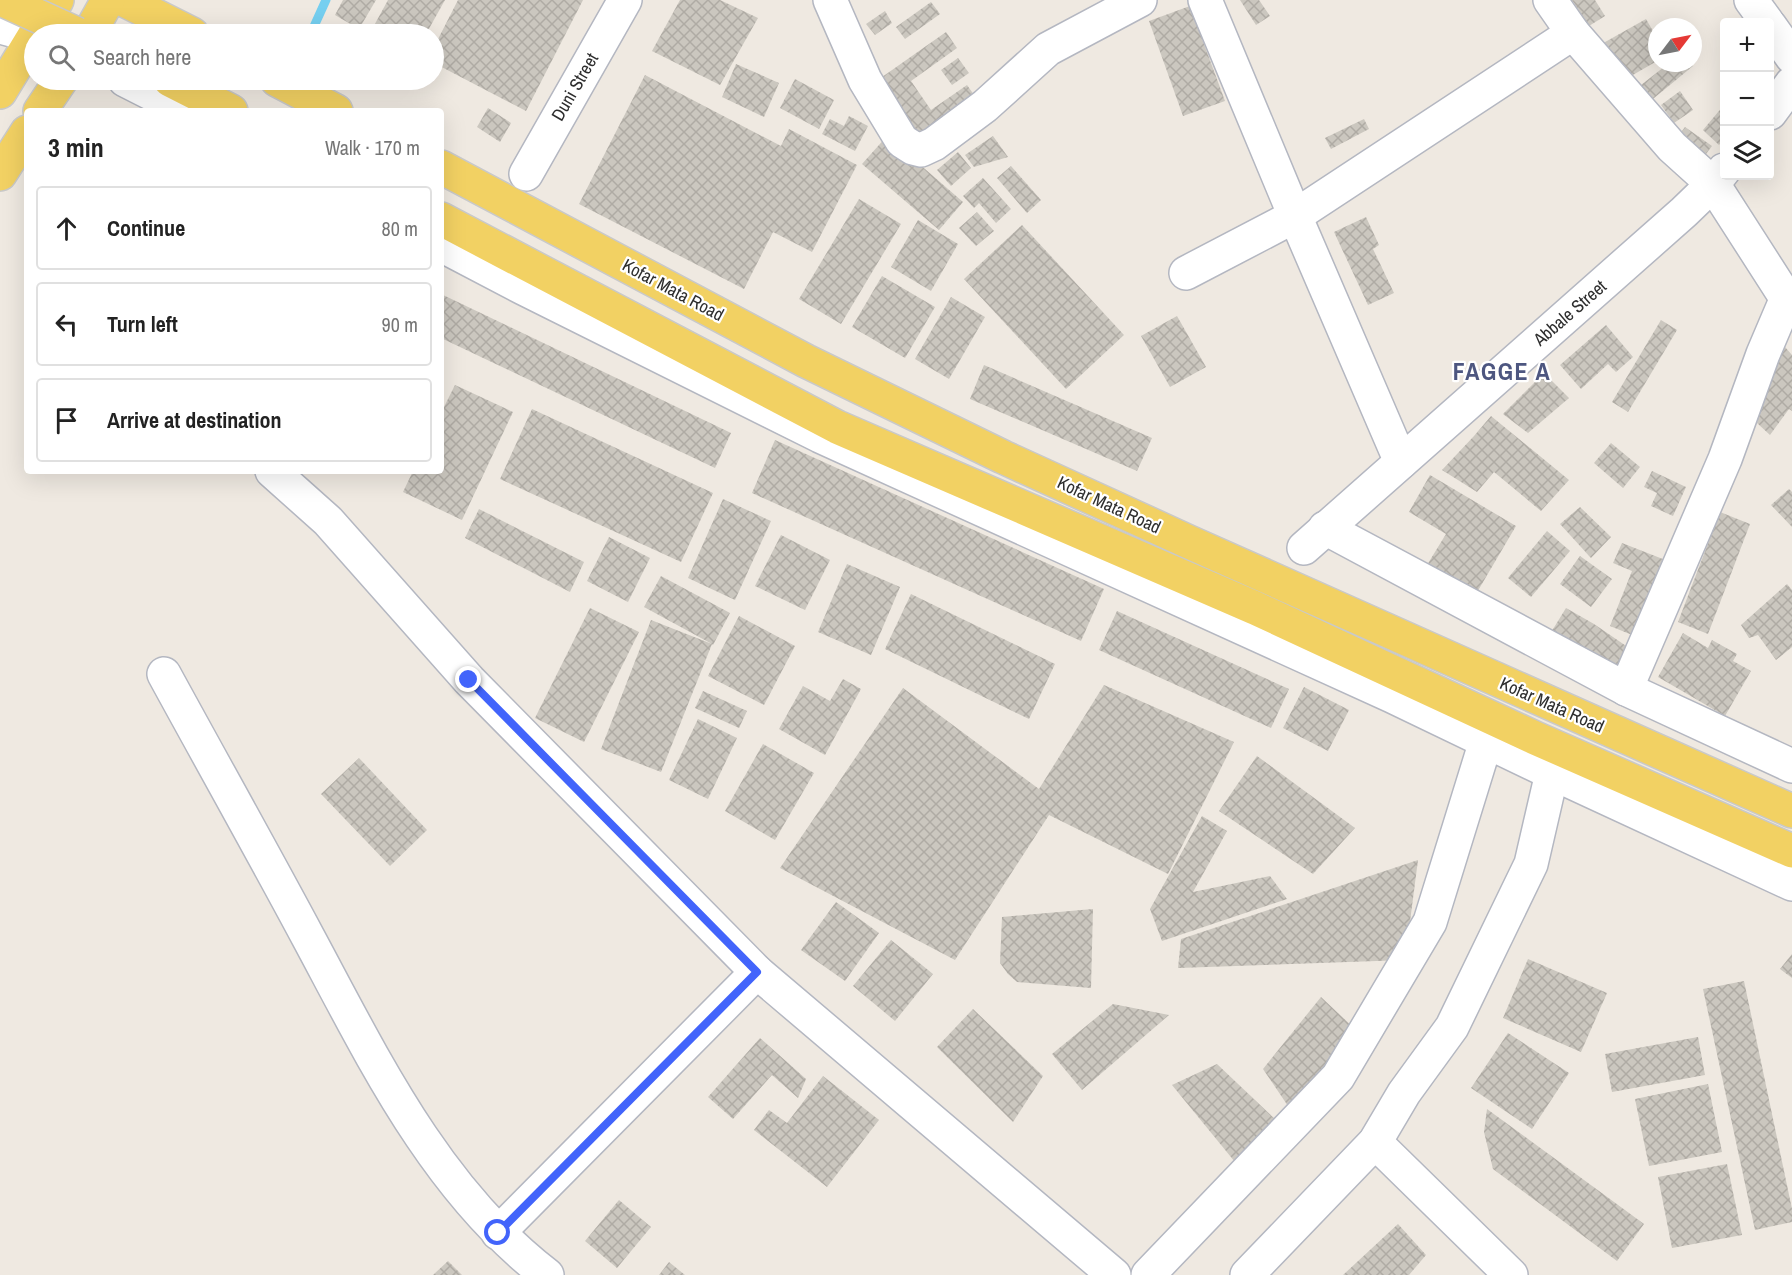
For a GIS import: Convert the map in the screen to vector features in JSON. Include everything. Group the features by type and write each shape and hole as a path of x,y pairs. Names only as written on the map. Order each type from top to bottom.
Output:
{"main road":[{"path":"3,0 55,24"},
{"path":"42,24 57,0"},
{"path":"95,24 108,0"},
{"path":"124,0 172,24"},
{"path":"0,92 24,54"},
{"path":"42,108 54,90"},
{"path":"190,90 225,108"},
{"path":"296,90 330,108"},
{"path":"0,174 24,137"},
{"name":"Kofar Mata Road","path":"444,169 806,361 1003,457 1792,811"},
{"name":"Kofar Mata Road","path":"444,221 837,427 1256,608 1535,738 1792,851"}],"street":[{"name":"Duni Street","path":"526,174 625,0"},
{"path":"830,0 865,80 902,141 921,150 934,144 985,106 1048,49 1140,0"},
{"path":"1205,0 1401,462"},
{"path":"1550,0 1573,33 1672,147 1719,177 1789,303 1763,354 1725,459 1626,689 1792,766"},
{"path":"1751,0 1764,18"},
{"path":"0,27 24,33"},
{"path":"1774,32 1792,57"},
{"path":"1186,273 1295,216 1573,33"},
{"path":"145,90 180,108"},
{"name":"Abbale Street","path":"1626,689 1315,538 1719,177"},
{"path":"444,247 820,436 1382,691 1792,884"},
{"path":"275,474 328,521 469,680 757,972 1114,1275"},
{"path":"164,674 393,1094 465,1197 498,1233 547,1275"},
{"path":"1148,1275 1338,1077 1430,922 1486,741"},
{"path":"1247,1275 1375,1142 1404,1093 1452,1027 1531,864 1552,773"},
{"path":"498,1233 757,972"},
{"path":"1375,1142 1511,1275"}],"building":[{"path":"343,0 376,0 362,24 350,24 335,15"},
{"path":"388,0 445,0 432,24 375,24"},
{"path":"458,0 583,0 526,111 444,68 444,27"},
{"path":"680,0 720,0 758,18 720,85 652,51"},
{"path":"1240,0 1259,0 1270,16 1256,25"},
{"path":"1572,0 1595,0 1605,16 1589,26"},
{"path":"931,2 940,14 905,39 896,27"},
{"path":"1190,6 1225,101 1183,116 1149,21"},
{"path":"885,11 892,23 875,35 866,24"},
{"path":"1646,19 1648,22 1648,66 1619,83 1598,46"},
{"path":"946,32 957,48 911,81 931,110 967,85 979,102 919,144 875,82"},
{"path":"958,58 969,73 952,85 941,70"},
{"path":"736,64 779,83 764,117 722,97"},
{"path":"1658,72 1686,72 1648,103 1636,89"},
{"path":"645,75 781,146 789,129 857,165 812,252 773,232 744,289 579,204"},
{"path":"795,79 834,100 819,129 780,108"},
{"path":"1680,91 1693,110 1674,123 1661,105"},
{"path":"488,108 511,123 500,142 477,127"},
{"path":"1720,110 1719,145 1703,130"},
{"path":"849,116 868,126 855,151 822,134 830,119 844,126"},
{"path":"1364,119 1369,129 1331,149 1325,138"},
{"path":"1685,127 1712,146 1703,158 1676,139"},
{"path":"887,136 963,202 939,230 862,164"},
{"path":"993,136 1008,157 974,167 965,155"},
{"path":"958,152 971,168 951,186 937,170"},
{"path":"1011,166 1041,200 1027,213 997,178"},
{"path":"983,178 1011,209 996,223 979,203 974,208 963,196"},
{"path":"859,199 901,224 841,324 799,299"},
{"path":"977,212 994,231 976,246 959,228"},
{"path":"1366,217 1379,245 1373,249 1394,293 1368,305 1334,232"},
{"path":"918,220 958,244 931,291 891,267"},
{"path":"1022,225 1124,335 1066,389 964,279"},
{"path":"882,276 935,307 905,358 852,327"},
{"path":"444,295 731,433 715,468 444,339"},
{"path":"951,297 985,317 949,379 915,359"},
{"path":"1177,316 1206,367 1170,387 1141,336"},
{"path":"1661,320 1677,330 1628,412 1612,402"},
{"path":"1606,325 1633,357 1616,372 1608,364 1581,389 1560,365"},
{"path":"1778,339 1792,355 1792,411 1789,409 1770,435 1757,423"},
{"path":"984,365 1152,438 1137,471 970,399"},
{"path":"1544,373 1569,398 1528,433 1503,414"},
{"path":"455,385 513,412 462,520 403,492 412,474 444,474 444,407"},
{"path":"532,409 713,493 681,562 500,479"},
{"path":"1491,416 1569,480 1541,511 1494,472 1477,492 1442,470"},
{"path":"775,440 1104,589 1081,641 752,493"},
{"path":"1611,443 1640,467 1623,488 1594,463"},
{"path":"1652,471 1686,487 1673,516 1651,506 1657,493 1644,487"},
{"path":"1430,475 1516,526 1476,594 1427,565 1446,534 1409,512"},
{"path":"1789,489 1792,492 1792,527 1771,505"},
{"path":"723,499 771,521 735,600 688,578"},
{"path":"1580,507 1611,537 1591,558 1560,524"},
{"path":"479,509 584,562 570,592 465,538"},
{"path":"1720,512 1750,524 1708,634 1678,622"},
{"path":"1547,531 1570,551 1531,597 1508,578"},
{"path":"781,535 830,560 805,610 755,586"},
{"path":"609,537 650,558 628,602 587,581"},
{"path":"1622,543 1673,563 1642,639 1610,626 1632,571 1613,563"},
{"path":"1580,556 1612,579 1591,607 1560,584"},
{"path":"847,564 900,587 871,655 818,632"},
{"path":"661,576 730,613 713,645 644,607"},
{"path":"1787,584 1792,590 1792,647 1776,660 1758,635 1749,638 1741,625"},
{"path":"911,594 1055,664 1029,719 885,649"},
{"path":"590,608 639,632 584,742 535,718"},
{"path":"1566,608 1632,650 1616,676 1550,634"},
{"path":"1117,611 1289,689 1271,728 1099,650"},
{"path":"739,616 795,646 764,705 708,676"},
{"path":"651,620 712,644 661,772 601,749"},
{"path":"1683,633 1708,648 1712,640 1737,654 1733,661 1751,671 1725,716 1658,677"},
{"path":"843,679 861,689 825,755 779,729 803,686 830,701"},
{"path":"1104,685 1234,742 1168,874 1049,815 955,960 780,868 903,688 1039,789"},
{"path":"1304,687 1349,710 1328,751 1283,728"},
{"path":"703,691 747,711 739,728 695,708"},
{"path":"698,719 737,738 708,799 669,780"},
{"path":"763,744 814,773 775,840 725,811"},
{"path":"1257,756 1355,828 1313,874 1219,811"},
{"path":"359,758 427,830 390,866 321,794"},
{"path":"1202,816 1227,831 1193,892 1270,876 1287,899 1162,941 1150,909"},
{"path":"1418,860 1405,960 1178,968 1181,939"},
{"path":"836,902 879,933 845,981 801,950"},
{"path":"1093,909 1091,988 1017,982 1000,963 1002,917"},
{"path":"891,940 933,974 895,1021 853,986"},
{"path":"1792,954 1792,978 1780,969"},
{"path":"1528,959 1607,993 1581,1052 1503,1018"},
{"path":"1744,981 1792,1209 1792,1222 1755,1230 1703,989"},
{"path":"1321,997 1356,1030 1290,1109 1263,1069"},
{"path":"1113,1004 1169,1015 1082,1090 1052,1054"},
{"path":"973,1009 1043,1076 1013,1122 937,1047"},
{"path":"1508,1033 1569,1073 1532,1129 1471,1088"},
{"path":"1698,1037 1705,1075 1612,1092 1605,1054"},
{"path":"760,1038 806,1079 798,1098 772,1075 733,1119 708,1097"},
{"path":"1217,1064 1278,1122 1235,1162 1172,1085"},
{"path":"823,1076 879,1120 827,1187 754,1130 769,1110 787,1123"},
{"path":"1708,1084 1722,1152 1649,1166 1635,1099"},
{"path":"1487,1109 1644,1224 1617,1261 1493,1169 1484,1132"},
{"path":"1727,1164 1742,1235 1672,1248 1658,1177"},
{"path":"619,1200 651,1227 617,1268 585,1241"},
{"path":"1398,1224 1426,1255 1409,1275 1343,1275"},
{"path":"448,1261 462,1275 433,1275"},
{"path":"669,1262 685,1275 659,1275"}],"waterway":[{"path":"315,24 326,0"}],"district":[{"name":"FAGGE A","path":"1502,372"}],"route":[{"path":"469,680 757,972 498,1233"}]}
